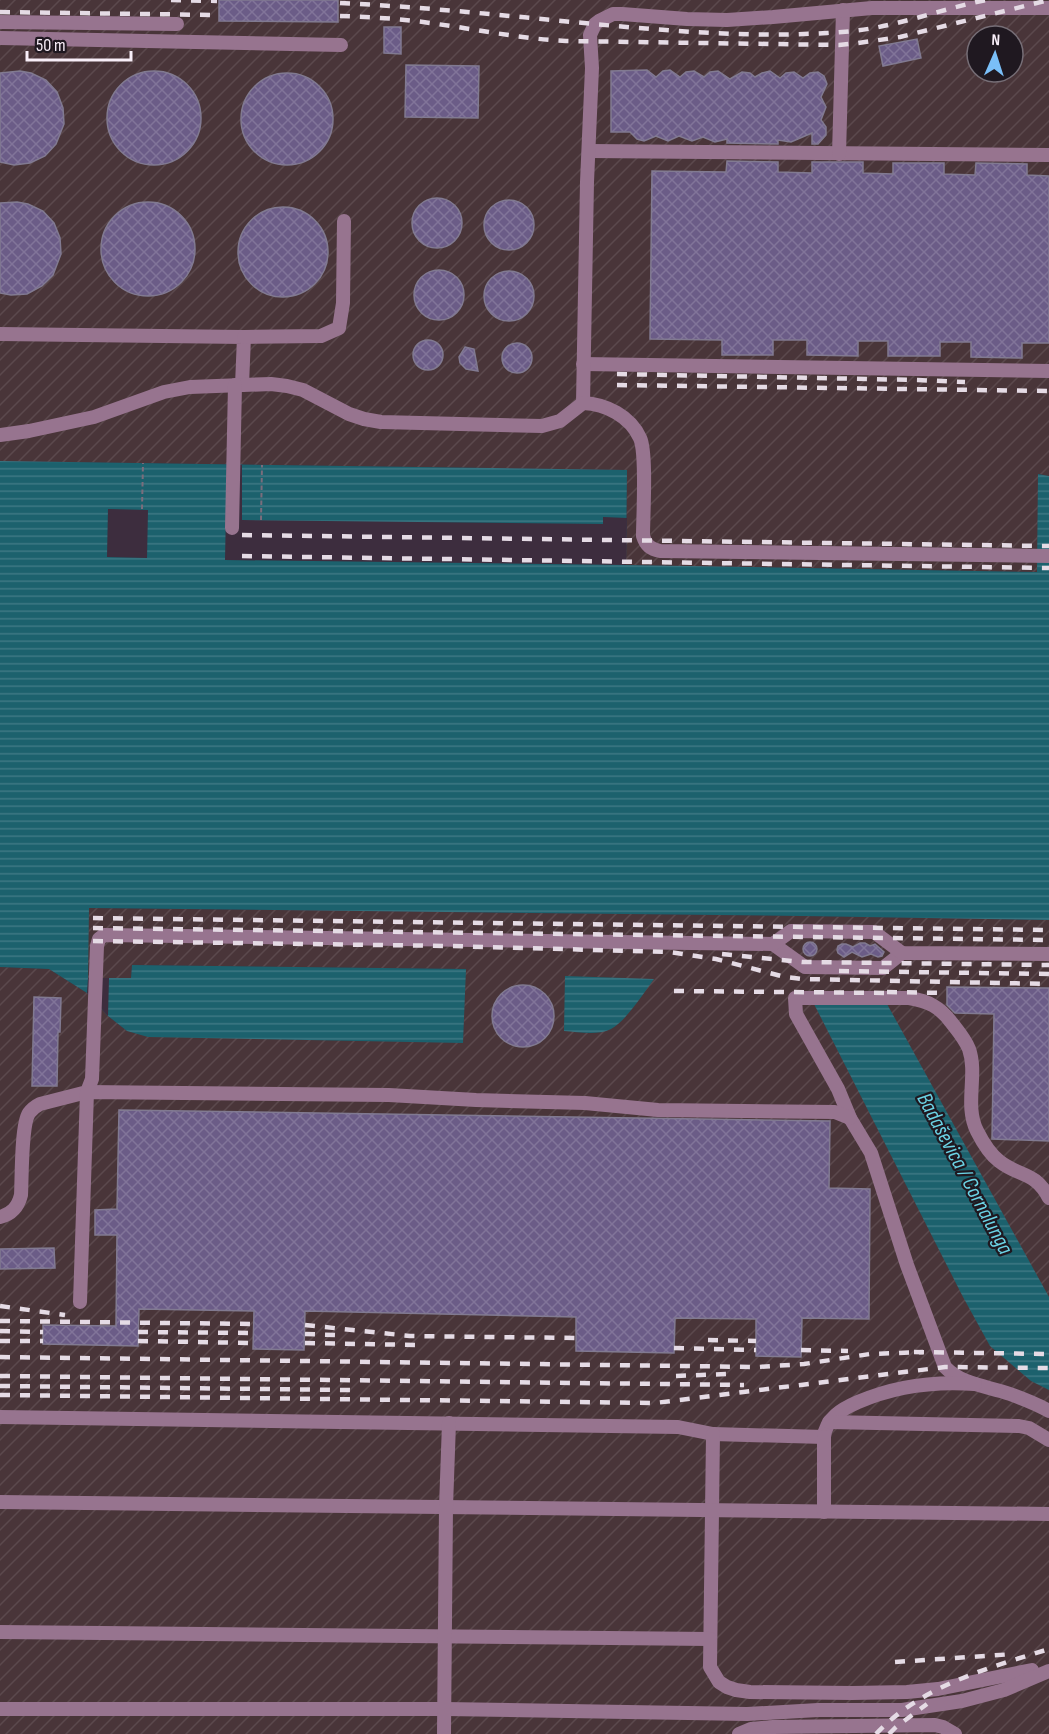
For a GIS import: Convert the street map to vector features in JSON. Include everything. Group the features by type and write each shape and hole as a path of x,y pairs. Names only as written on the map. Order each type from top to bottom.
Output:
{"street":[{"path":"583,403 587,182 592,68 590,35 595,24 613,14 728,20 904,7 1049,8"},
{"path":"839,154 843,10"},
{"path":"0,22 177,24"},
{"path":"0,38 342,45"},
{"path":"590,151 1049,155"},
{"path":"0,334 321,336 339,327 343,303 344,221"},
{"path":"232,528 238,385 244,337"},
{"path":"583,364 1049,370"},
{"path":"0,435 94,417 164,392 190,387 272,384 295,388 349,414 381,422 542,426 560,421 583,403 599,405 622,416 630,423 640,439 643,455 643,536 645,543 654,550 1049,556"},
{"path":"773,944 791,931 874,932 902,953 1049,954"},
{"path":"80,1302 87,1092 92,1079 96,946 104,935 773,944 805,967 883,968 902,953"},
{"path":"1049,1198 1044,1188 1036,1180 998,1161 977,1130 972,1118 970,1052 964,1039 935,1005 924,1000 909,998 795,998 796,1014 838,1089 850,1118 871,1153 907,1264 945,1367 958,1378 1011,1394 1049,1411"},
{"path":"0,1216 12,1211 19,1204 25,1126 29,1113 40,1104 87,1092 389,1095 585,1103 658,1110 835,1112 850,1118"},
{"path":"824,1512 824,1437 829,1422 838,1413 870,1397 889,1391 928,1384 975,1384"},
{"path":"0,1417 678,1426 713,1434 824,1437"},
{"path":"829,1422 1018,1426 1029,1428 1049,1440"},
{"path":"444,1734 449,1423"},
{"path":"713,1434 710,1667 719,1682 727,1687 750,1692 852,1694 907,1692 960,1685 1049,1666"},
{"path":"0,1502 1049,1514"},
{"path":"0,1632 710,1639"},
{"path":"0,1709 445,1709 747,1714 818,1710 902,1710 983,1696 1004,1690 1049,1671"},
{"path":"739,1734 751,1729 773,1727 935,1725 955,1734"}],"path":[{"path":"142,509 143,463"},
{"path":"261,520 262,465"}],"shaded area":[{"path":"0,0 1049,0 1049,476 1039,474 1038,572 626,565 627,470 0,461"},
{"path":"88,908 1049,920 1049,1734 0,1734 0,967 49,969 87,993 108,1016 127,1031 463,1042 465,969 132,965 131,978 88,978"}],"water":[{"path":"0,461 627,470 626,565 1037,572 1038,474 1049,476 1049,920 89,908 88,978 131,978 132,965 466,969 463,1043 148,1037 127,1031 108,1016 87,993 49,969 0,967"},
{"path":"565,976 654,979 634,1007 616,1025 606,1031 588,1033 564,1031"},
{"name":"Badaševica / Cornalunga","path":"814,1004 887,1004 1049,1297 1049,1390 1031,1381 990,1346"}],"pier":[{"path":"227,465 242,465 242,520 603,524 603,517 627,518 626,565 225,560"},
{"path":"108,509 148,510 147,558 107,557"},
{"path":"88,978 109,978 108,1016 87,993"}],"building":[{"path":"219,0 338,0 338,22 219,21"},
{"path":"384,27 401,27 401,54 384,53"},
{"path":"917,39 921,58 883,66 879,46"},
{"path":"406,65 479,66 478,118 405,117"},
{"path":"647,70 656,77 663,71 670,70 680,77 686,72 694,71 704,77 710,72 718,71 730,79 742,72 750,73 755,77 770,71 780,78 786,73 794,72 803,78 810,73 818,72 824,76 827,84 821,97 826,107 821,120 826,127 826,135 818,144 812,144 812,133 791,142 778,140 778,144 727,143 727,139 715,142 703,137 692,141 679,136 668,141 656,136 644,141 637,139 630,132 611,132 611,71"},
{"path":"20,71 46,80 57,92 63,108 64,124 56,144 45,156 30,163 14,165 0,162 0,73"},
{"path":"154,71 172,75 187,85 197,100 201,118 197,136 187,151 172,161 154,165 136,161 121,151 111,136 107,118 111,100 121,85 136,75"},
{"path":"287,73 305,77 319,87 329,101 333,119 329,137 319,151 305,161 287,165 269,161 255,151 245,137 241,119 245,101 255,87 269,77"},
{"path":"727,161 778,162 778,172 812,173 812,162 863,162 863,173 893,174 893,163 944,163 944,174 975,175 976,163 1027,164 1027,175 1049,176 1049,343 1022,343 1022,358 971,357 971,342 940,342 940,356 888,356 888,341 858,341 858,356 807,355 807,340 773,340 773,355 722,355 722,340 650,339 652,171 726,172"},
{"path":"432,198 442,198 455,205 462,218 462,228 455,241 442,248 432,248 423,244 416,237 412,228 412,218 416,209 423,202"},
{"path":"504,200 514,200 527,207 534,220 534,230 527,243 514,250 504,250 495,246 488,239 484,230 484,220 488,211 495,204"},
{"path":"17,202 43,211 54,223 60,238 61,254 53,275 42,286 27,294 11,295 0,293 0,203"},
{"path":"148,202 166,206 181,216 191,231 195,249 191,267 181,282 166,292 148,296 130,292 115,282 105,267 101,249 105,231 115,216 130,206"},
{"path":"283,207 300,211 315,220 324,235 328,252 324,269 315,284 300,293 283,297 266,293 251,284 242,269 238,252 242,235 251,220 266,211"},
{"path":"434,270 444,270 457,277 464,290 464,300 457,313 444,320 434,320 425,316 418,309 414,300 414,290 418,281 425,274"},
{"path":"504,271 514,271 527,278 534,291 534,301 527,314 514,321 504,321 495,317 488,310 484,301 484,291 488,282 495,275"},
{"path":"428,340 439,344 443,355 439,366 428,370 417,366 413,355 417,344"},
{"path":"517,343 528,347 532,358 528,369 517,373 506,369 502,358 506,347"},
{"path":"465,347 474,349 478,371 466,369 460,363 459,357"},
{"path":"810,942 815,944 817,949 815,954 810,956 805,954 803,949 805,944"},
{"path":"860,943 870,946 875,944 884,952 878,957 871,954 862,957 852,952 844,957 838,953 838,946 842,944 853,947"},
{"path":"523,985 535,987 545,994 552,1004 554,1016 552,1028 545,1038 535,1045 523,1047 511,1045 501,1038 494,1028 492,1016 494,1004 501,994 511,987"},
{"path":"947,987 1049,988 1049,1141 992,1139 994,1014 955,1013 947,1005"},
{"path":"34,997 61,998 57,1086 32,1086"},
{"path":"119,1110 830,1121 829,1188 870,1189 869,1319 802,1318 801,1357 756,1356 756,1319 675,1318 674,1353 576,1351 576,1317 305,1311 304,1350 253,1349 254,1311 139,1309 138,1346 43,1344 43,1325 116,1326 117,1235 95,1235 95,1210 117,1209"},
{"path":"54,1248 55,1268 0,1269 0,1249"}],"railway":[{"path":"171,0 217,1"},
{"path":"340,3 435,9 659,30 724,34 788,34 870,29 986,0"},
{"path":"340,16 413,21 566,41 839,45 900,37 1049,0"},
{"path":"0,12 217,15"},
{"path":"617,374 965,382"},
{"path":"617,385 1049,391"},
{"path":"242,535 1049,546"},
{"path":"242,556 1049,568"},
{"path":"93,918 1049,930"},
{"path":"93,928 1049,940"},
{"path":"93,941 450,946 669,952 716,959 785,977 802,979 1049,984"},
{"path":"722,954 802,962 1049,965"},
{"path":"839,971 1049,974"},
{"path":"674,991 894,993"},
{"path":"887,992 947,993"},
{"path":"0,1306 65,1315"},
{"path":"0,1321 254,1324"},
{"path":"305,1325 410,1336 576,1338"},
{"path":"0,1331 43,1332"},
{"path":"138,1332 254,1333"},
{"path":"305,1334 335,1335"},
{"path":"708,1340 756,1341"},
{"path":"0,1341 43,1341"},
{"path":"138,1341 254,1343"},
{"path":"305,1343 416,1345"},
{"path":"674,1348 756,1350"},
{"path":"801,1350 848,1351"},
{"path":"914,1352 1049,1354"},
{"path":"0,1357 758,1367 804,1364 870,1354 923,1352"},
{"path":"0,1395 655,1403 945,1367 1049,1368"},
{"path":"676,1376 727,1374"},
{"path":"0,1376 744,1385"},
{"path":"0,1386 350,1390"},
{"path":"876,1734 894,1717 934,1691 979,1672 1049,1649"},
{"path":"895,1662 1014,1654"},
{"path":"889,1734 927,1704"}]}
